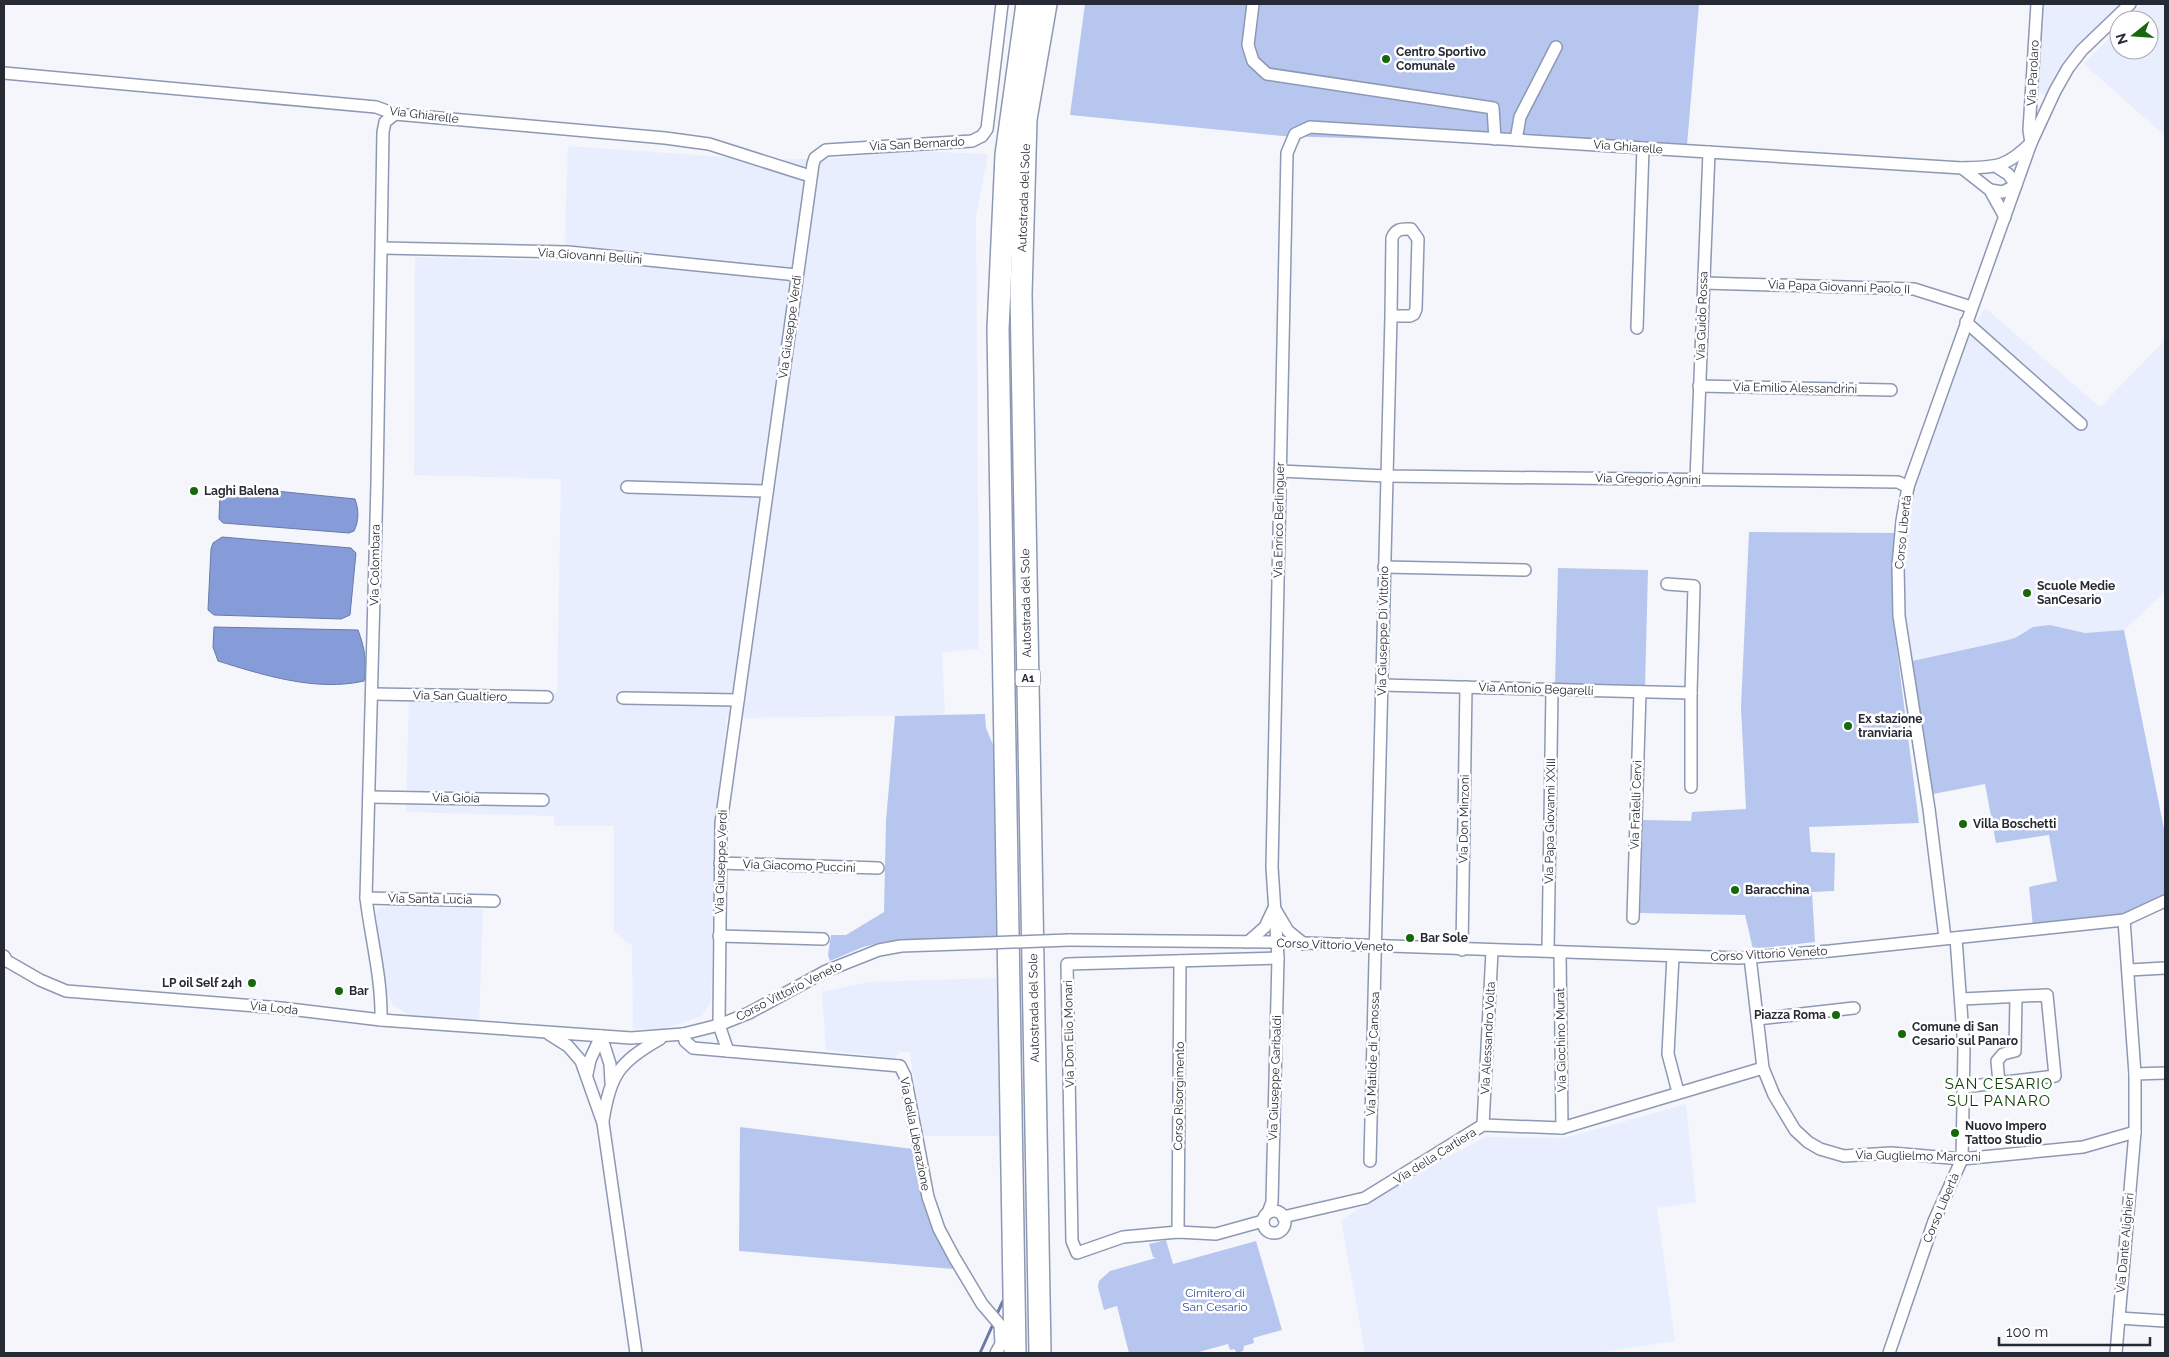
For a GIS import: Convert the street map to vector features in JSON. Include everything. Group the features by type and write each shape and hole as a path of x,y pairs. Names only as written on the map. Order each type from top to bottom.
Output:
{"highway":[{"name":"Autostrada del Sole","path":"1015,1353 998,330 1006,155 1027,4"},
{"name":"Autostrada del Sole","path":"1040,1353 1021,294 1026,119 1046,4"}],"street":[{"name":"Via San Bernardo","path":"813,164 815,158 826,150 972,141 982,136 987,129 1002,4"},
{"path":"1253,4 1248,45 1252,61 1267,74 1493,108 1495,139"},
{"name":"Via Parolaro","path":"2031,143 2029,130 2037,4"},
{"name":"Corso Libertà","path":"1889,1353 1934,1221 1962,1159 1964,1088 1962,999 1929,809 1899,616 1898,566 1908,487 1971,306 2031,143 2055,90 2068,68 2082,50 2130,4"},
{"path":"1516,140 1520,117 1556,47"},
{"name":"Via Ghiarelle","path":"4,73 376,107 395,114 709,144 810,176"},
{"name":"Via Colombara","path":"381,1020 382,993 370,933 366,898 370,797 383,132 385,122 395,114"},
{"name":"Via Ghiarelle","path":"1295,134 1310,127 1962,168 1997,168"},
{"name":"Via Enrico Berlinguer","path":"1276,942 1272,867 1287,153 1295,134"},
{"path":"1997,168 2016,158 2031,143"},
{"path":"1637,328 1643,148"},
{"name":"Via Guido Rossa","path":"1696,480 1709,152"},
{"name":"Via Giuseppe Verdi","path":"719,1025 721,823 813,164"},
{"path":"1962,168 1990,190 2005,217"},
{"path":"1990,190 2003,192 2016,185 2008,174 1997,168"},
{"name":"Via Giuseppe Di Vittorio","path":"1377,947 1392,238 1394,232 1399,229 1412,229 1418,239 1416,309 1414,314 1410,316 1391,316"},
{"name":"Via Giovanni Bellini","path":"382,248 568,252 797,275"},
{"name":"Via Papa Giovanni Paolo II","path":"1704,283 1914,289 1971,306"},
{"path":"1966,322 2081,424"},
{"name":"Via Emilio Alessandrini","path":"1699,386 1891,390"},
{"name":"Via Gregorio Agnini","path":"1280,471 1386,476 1898,482 1908,487"},
{"path":"627,487 767,491"},
{"path":"1384,567 1525,570"},
{"path":"1667,584 1694,586 1690,787"},
{"name":"Via Antonio Begarelli","path":"1382,685 1691,693"},
{"name":"Via Don Minzoni","path":"1462,950 1466,687"},
{"name":"Via Papa Giovanni XXIII","path":"1548,951 1552,690"},
{"name":"Via Fratelli Cervi","path":"1633,918 1640,692"},
{"name":"Via San Gualtiero","path":"372,694 547,697"},
{"path":"623,698 738,700"},
{"name":"Via Gioia","path":"370,797 543,800"},
{"name":"Via Giacomo Puccini","path":"720,863 878,868"},
{"name":"Via Santa Lucia","path":"366,898 494,901"},
{"name":"Corso Vittorio Veneto","path":"547,1033 631,1038 664,1037 719,1025 749,1013 826,971 879,950 901,946 1069,940 1276,942 1462,950 1750,957 1830,951 2124,920 2165,901"},
{"path":"1248,942 1265,927 1274,907"},
{"name":"Via Enrico Berlinguer","path":"1274,907 1288,931 1304,944"},
{"path":"2124,920 2135,1074 2135,1132"},
{"path":"719,936 823,940"},
{"name":"Via Giuseppe Garibaldi","path":"1266,1217 1272,1202 1278,958 1276,942"},
{"name":"Via Matilde di Canossa","path":"1370,1161 1377,947"},
{"name":"Via Alessandro Volta","path":"1483,1125 1492,950"},
{"name":"Via Giochino Murat","path":"1560,952 1562,1128"},
{"path":"1673,956 1668,1054 1678,1092"},
{"name":"Via Guglielmo Marconi","path":"1750,957 1763,1068 1774,1095 1795,1130 1808,1142 1820,1149 1844,1156 1891,1154 1962,1159 2083,1146 2135,1132"},
{"name":"Via Don Elio Monari","path":"1178,1232 1123,1237 1077,1253 1072,1241 1068,964 1278,958"},
{"name":"Via Loda","path":"5,959 40,980 66,990 281,1008 381,1020 547,1033"},
{"name":"Corso Risorgimento","path":"1178,1232 1180,961"},
{"path":"2129,970 2165,968"},
{"path":"1962,999 2047,995 2055,1076 1964,1088"},
{"path":"1999,1083 1997,1061 2003,1054 2015,1050 2016,996"},
{"path":"1757,1019 1854,1008"},
{"path":"719,1025 728,1051"},
{"path":"547,1033 568,1046 582,1061 603,1123 636,1353"},
{"name":"Via della Liberazione","path":"682,1034 685,1041 693,1048 900,1066 905,1076 928,1197 939,1229 968,1283 991,1316 1000,1325 1001,1344 996,1353"},
{"path":"587,1074 590,1060 601,1036"},
{"path":"601,1036 610,1064 611,1084"},
{"path":"603,1123 607,1097 618,1070 629,1058 664,1037"},
{"name":"Via della Cartiera","path":"1283,1216 1365,1198 1483,1125 1562,1128 1763,1068"},
{"path":"2135,1074 2165,1073"},
{"name":"Via Dante Alighieri","path":"2116,1353 2135,1132"},
{"path":"1178,1232 1216,1234 1278,1212 1283,1216 1283,1227 1277,1232 1267,1230 1266,1217"},
{"path":"2119,1318 2165,1320"}],"shaded area":[{"path":"2037,4 2122,4 2115,10 2109,10 2109,15 2072,54 2046,95 2033,91"},
{"path":"2143,4 2165,4 2165,136 2084,64 2109,38 2109,60 2159,60 2159,10 2137,10"},
{"path":"568,146 768,160 835,158 916,151 988,154 976,216 979,649 942,652 945,715 750,718 727,716 716,840 711,1001 702,1016 663,1029 633,1029 632,946 614,932 614,826 554,826 554,816 406,812 409,691 557,693 561,479 414,475 415,257 564,261"},
{"path":"1985,308 2100,407 2165,340 2165,592 2124,630 2085,633 2065,628 2026,630 2015,638 2004,641 1899,663 1896,642 1897,574 1914,480 1963,344"},
{"path":"226,486 355,499 358,511 357,523 354,531 349,533 223,523 219,519 220,493"},
{"path":"222,537 351,548 356,553 350,615 341,619 214,615 208,610 211,549 213,543"},
{"path":"214,627 358,630 365,656 364,681 346,684 309,683 253,672 218,661 213,647"},
{"path":"387,906 483,909 479,1023 410,1016 393,1005 387,994 374,921 377,910"},
{"path":"997,978 1002,1136 922,1136 910,1052 900,1052 894,1058 826,1050 822,992 869,982"},
{"path":"1686,1104 1696,1202 1657,1208 1675,1341 1595,1353 1365,1353 1341,1220 1415,1175 1485,1137 1565,1138"}],"green space":[{"name":"Centro Sportivo Comunale","path":"1085,4 1699,4 1687,145 1573,145 1282,136 1070,115"},
{"path":"1749,532 1901,533 1897,574 1896,642 1919,823 1809,827 1811,852 1835,853 1834,891 1812,892 1815,942 1753,949 1745,915 1640,913 1643,820 1691,821 1692,812 1746,809 1741,707"},
{"path":"1558,568 1648,570 1645,686 1555,684"},
{"path":"2050,625 2085,633 2124,630 2165,834 2165,899 2115,919 2033,927 2029,887 2057,881 2049,835 1996,843 1985,784 1933,794 1912,661 2004,641 2015,638 2033,627"},
{"path":"985,714 986,728 994,747 996,936 884,942 863,947 830,961 828,955 831,935 846,935 884,912 886,821 895,716"},
{"path":"740,1127 913,1149 928,1210 939,1240 953,1269 739,1251"},
{"name":"Cimitero di San Cesario","path":"1166,1240 1173,1264 1256,1241 1282,1330 1253,1338 1254,1343 1244,1346 1243,1351 1237,1353 1234,1349 1230,1350 1228,1344 1195,1353 1129,1353 1117,1306 1104,1310 1098,1287 1099,1281 1110,1271 1156,1258 1153,1257 1149,1244"}],"waterway":[{"path":"996,1316 1003,1301"},
{"path":"980,1353 994,1322"}],"place":[{"name":"Centro Sportivo Comunale","path":"1386,59"},
{"name":"Laghi Balena","path":"194,491"},
{"name":"Scuole Medie SanCesario","path":"2027,593"},
{"name":"Ex stazione tranviaria","path":"1848,726"},
{"name":"Villa Boschetti","path":"1963,824"},
{"name":"Baracchina","path":"1735,890"},
{"name":"Bar Sole","path":"1410,938"},
{"name":"LP oil Self 24h","path":"252,983"},
{"name":"Bar","path":"339,991"},
{"name":"Piazza Roma","path":"1836,1015"},
{"name":"Comune di San Cesario sul Panaro","path":"1902,1034"},
{"name":"Nuovo Impero Tattoo Studio","path":"1955,1133"}],"district":[{"name":"SAN CESARIO SUL PANARO","path":"1999,1092"}]}
